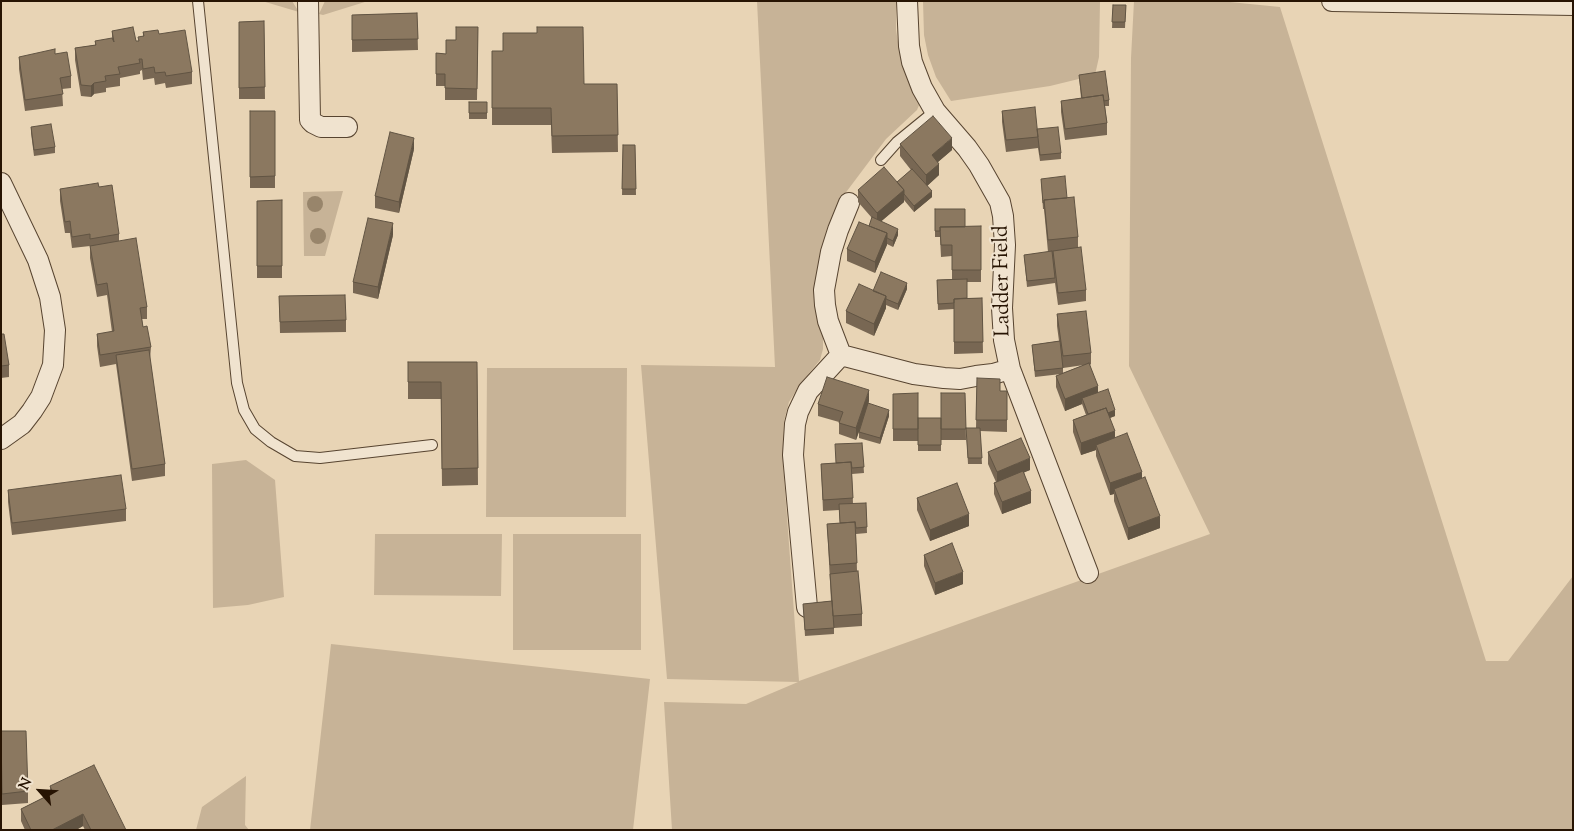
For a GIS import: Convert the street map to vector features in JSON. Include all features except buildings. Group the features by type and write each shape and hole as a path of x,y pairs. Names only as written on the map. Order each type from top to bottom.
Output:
{"street":[{"path":"308,1 310,120 321,127 348,127"},
{"name":"Ladder Field","path":"907,1 907,26 912,62 922,88 935,111 971,153 990,181 1000,202 1004,216 1005,237 1002,308 1004,340 1010,369 1088,573"},
{"path":"1332,1 1573,5"},
{"path":"1,183 38,260 50,297 55,330 53,365 41,397 22,424 1,439"},
{"path":"841,355 828,321 824,290 831,252 849,203"},
{"path":"841,355 914,374 944,378 960,379 994,374 1010,369"},
{"path":"807,607 793,454 795,424 798,412 808,391 841,355"}],"lane":[{"path":"198,1 236,383 244,410 255,430 295,456 320,458 432,445"},
{"path":"881,160 898,142 935,111"}],"shaded area":[{"path":"262,1 292,1 299,12"},
{"path":"325,1 368,1 323,15 319,14"},
{"path":"757,1 896,1 896,30 901,60 910,85 920,103 917,110 886,139 844,195 823,333 823,349 820,360 801,383 789,402 784,421 783,462 799,681 1210,534 1129,366 1131,58 1134,1 1220,1 1280,7 1486,661 1508,661 1573,576 1573,830 672,830 664,702 746,704 798,682 667,679 641,365 775,367"},
{"path":"923,1 1100,1 1099,57 1095,75 1050,86 951,101 936,77 928,55 924,35"},
{"path":"343,191 325,256 304,256 303,192"},
{"path":"487,368 627,368 626,517 486,517"},
{"path":"246,460 275,480 284,597 248,605 213,608 212,464"},
{"path":"375,534 502,534 501,596 374,595"},
{"path":"513,534 641,534 641,650 513,650"},
{"path":"331,644 650,679 633,830 310,830"},
{"path":"246,776 245,825 249,830 196,830 202,807"}]}
